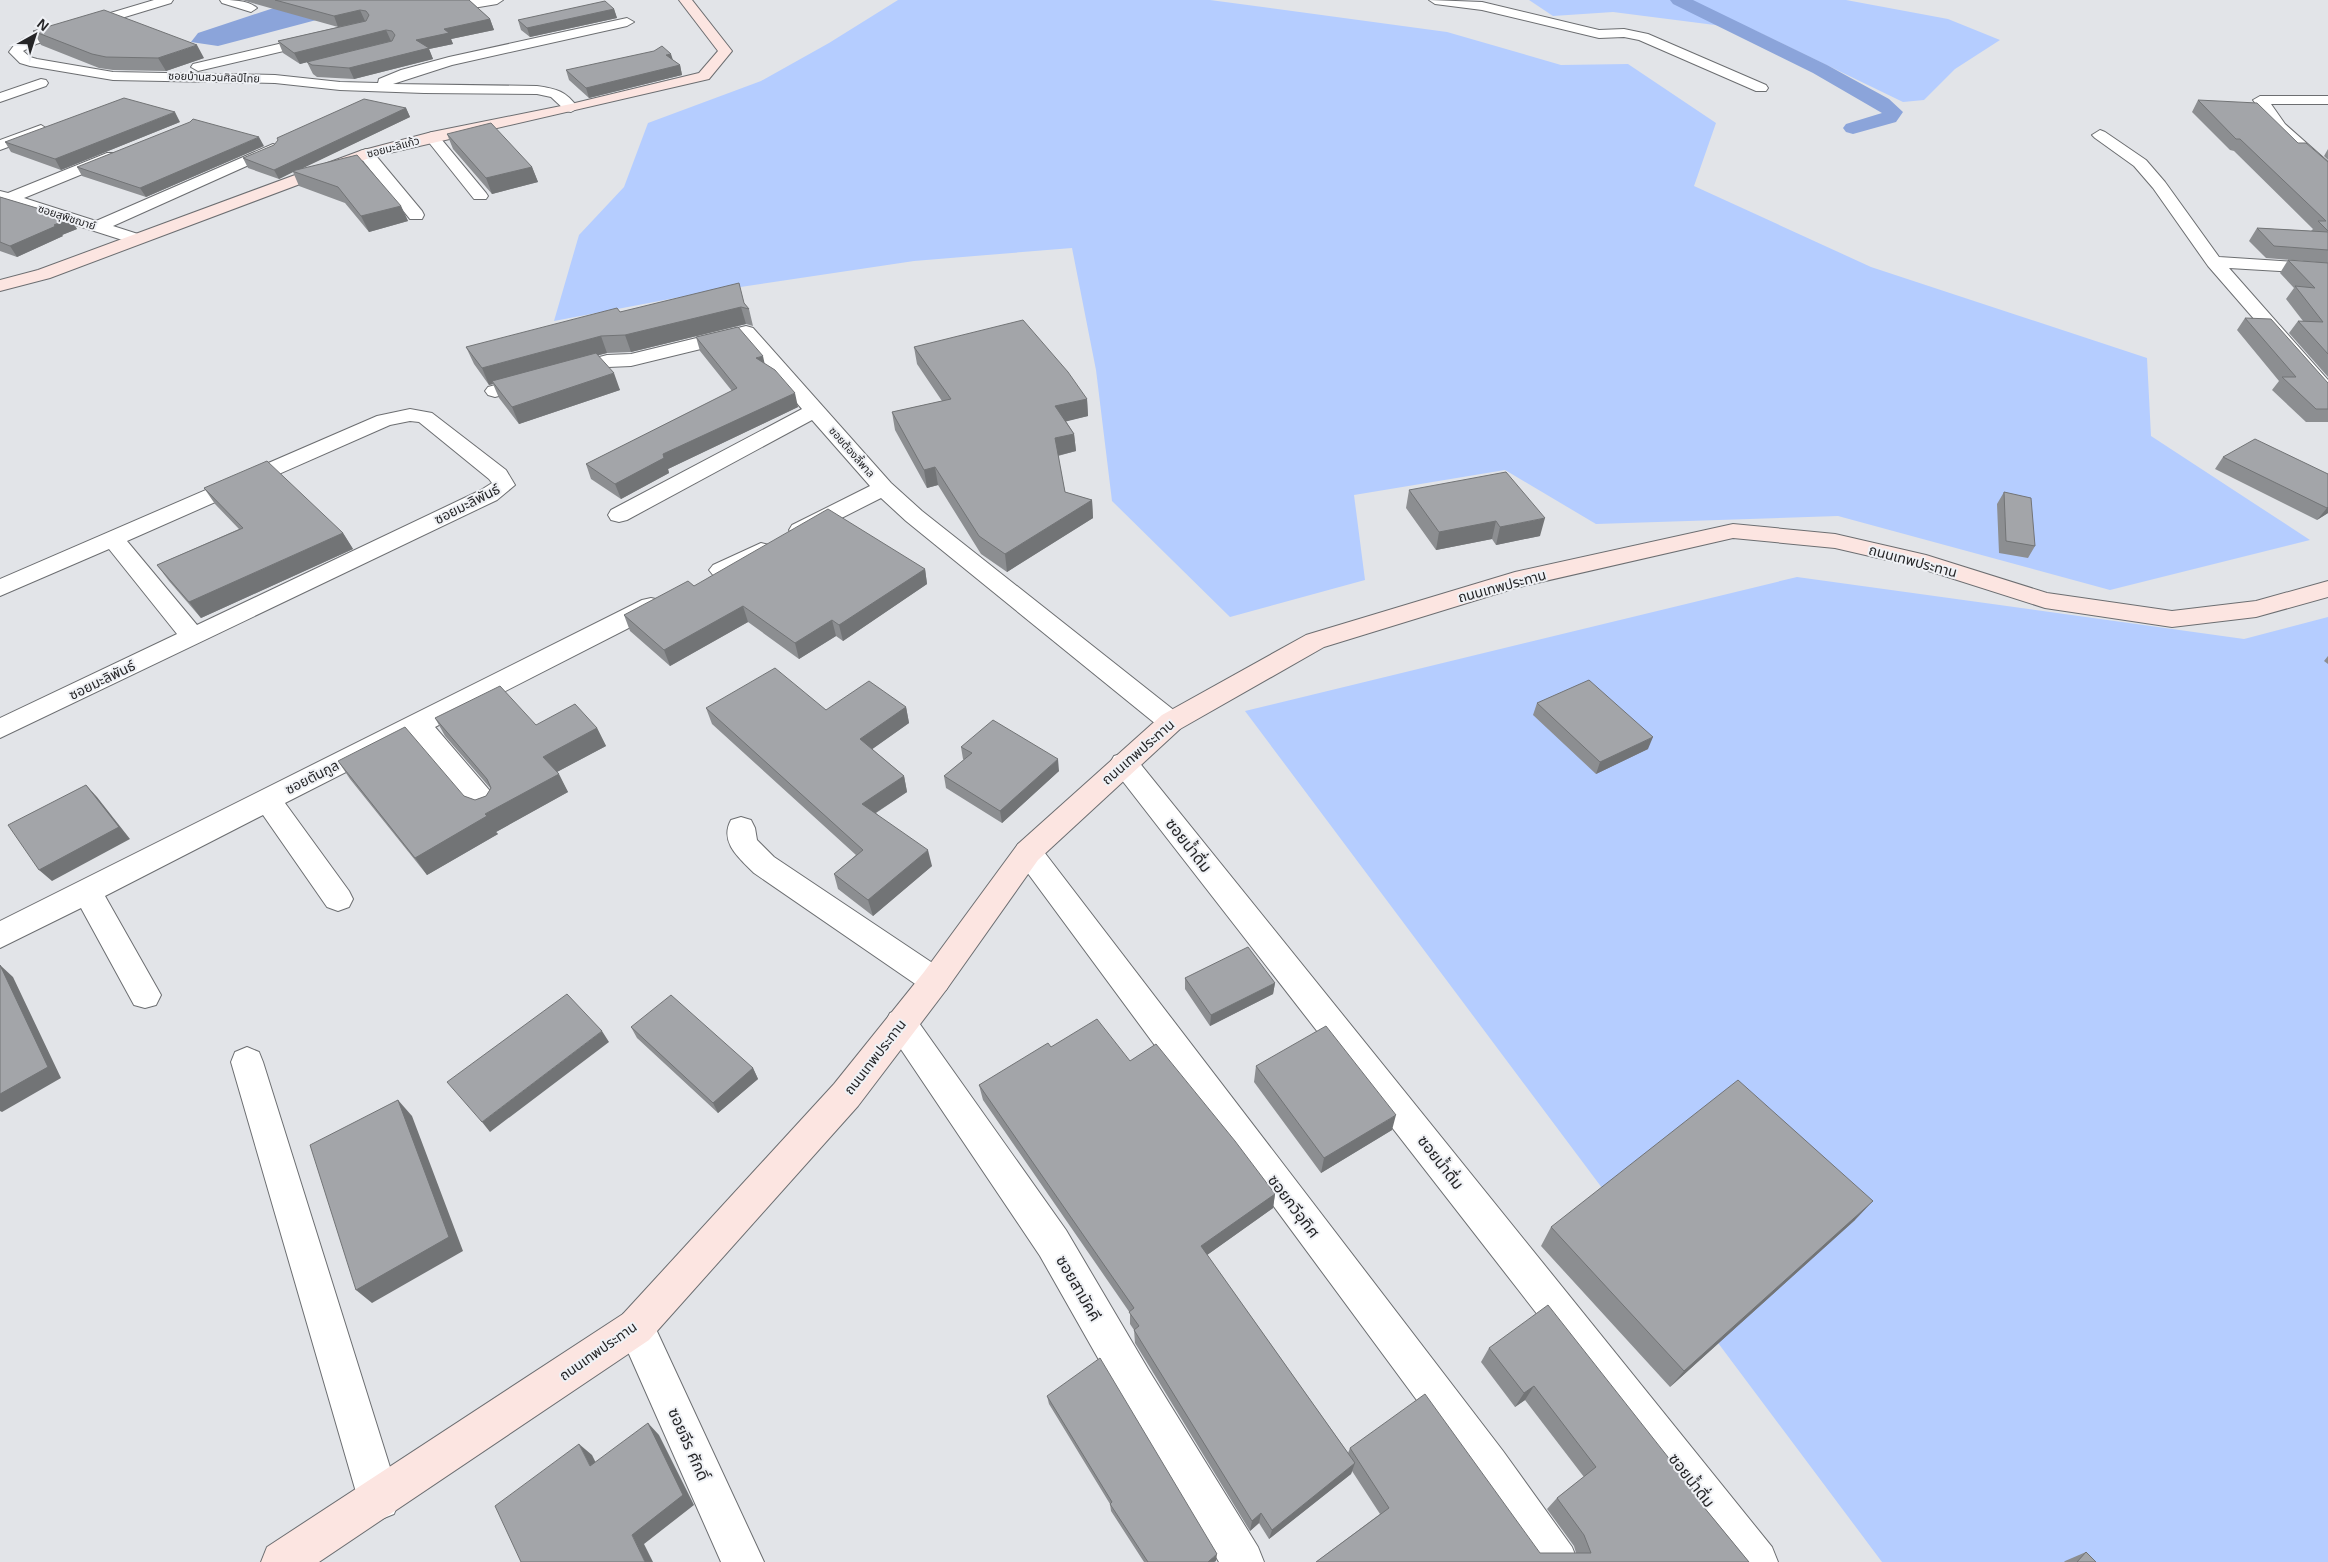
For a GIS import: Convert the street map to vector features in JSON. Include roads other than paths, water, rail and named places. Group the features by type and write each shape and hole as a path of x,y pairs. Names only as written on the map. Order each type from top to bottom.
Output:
{"street":[{"name":"ซอยบ้านสวนศิลป์ไทย","path":"167,0 38,38 25,43 16,52 25,60 68,70 113,76 264,79 373,87 499,88 556,93 571,108"},
{"path":"226,0 251,8"},
{"path":"451,0 467,5 497,0"},
{"name":"ซอยมะลิแก้ว","path":"0,286 44,274 366,154 432,137 571,108 704,76 725,51 685,0"},
{"path":"1434,0 1483,3 1599,34 1624,33 1643,37 1762,88"},
{"path":"373,87 427,67 627,22"},
{"path":"163,76 326,36"},
{"path":"264,79 310,67"},
{"path":"499,88 545,78"},
{"path":"0,98 41,83"},
{"path":"2328,100 2260,100 2280,127 2328,170"},
{"path":"0,146 55,125"},
{"path":"2100,136 2140,163 2159,185 2214,262 2328,392"},
{"path":"432,137 480,196"},
{"path":"96,227 273,149"},
{"path":"4,197 126,151"},
{"path":"366,154 416,215"},
{"name":"ซอยสุพิชฌาย์","path":"4,197 135,239"},
{"path":"2214,262 2328,269"},
{"name":"ซอยต้องลี้พาล","path":"495,390 607,361 631,360 746,332 883,488 914,516 1172,722"},
{"path":"619,515 815,410"},
{"name":"ซอยมะลิพันธ์","path":"0,588 384,420 410,415 425,417 498,475 504,485 489,495 0,729"},
{"path":"721,570 883,488"},
{"name":"ถนนเทพประทาน","path":"282,1562 380,1499 636,1327 846,1095 935,981 1028,852 1124,763 1172,722 1315,641 1516,580 1733,532 1834,541 1918,560 2045,600 2172,619 2256,609 2328,589"},
{"path":"112,538 193,637"},
{"name":"ซอยตันกูล","path":"0,935 651,606"},
{"path":"417,724 486,805"},
{"name":"ซอยน้ำดื่ม","path":"1124,763 1757,1562"},
{"path":"268,800 338,899"},
{"path":"741,828 743,844 764,864 935,981"},
{"name":"ซอยกวีอุทิศ","path":"1028,852 1471,1442 1557,1562"},
{"path":"87,891 145,995"},
{"name":"ซอยสามัคคี","path":"901,1023 1053,1243 1134,1383 1243,1562"},
{"path":"247,1062 380,1499"},
{"name":"ซอยจีร ศักดิ์","path":"636,1327 743,1562"}],"waterway":[{"path":"1679,0 1820,69 1882,103 1893,112 1889,118 1853,128"}]}
